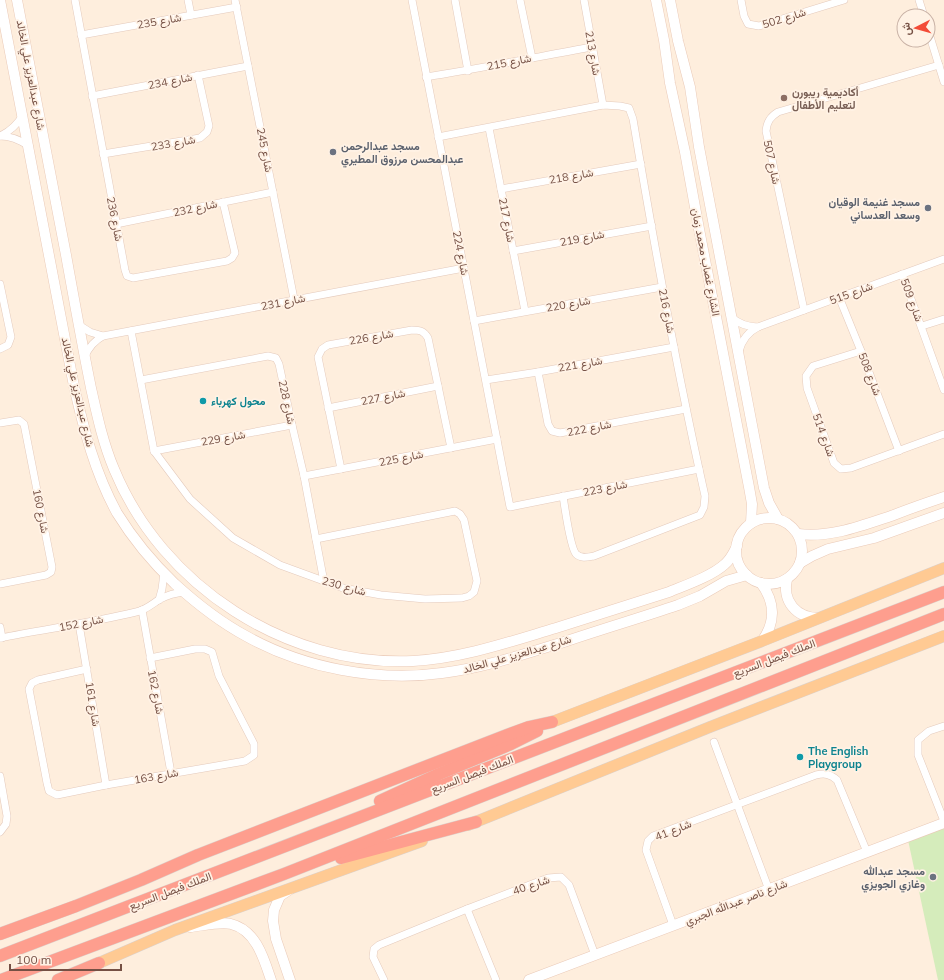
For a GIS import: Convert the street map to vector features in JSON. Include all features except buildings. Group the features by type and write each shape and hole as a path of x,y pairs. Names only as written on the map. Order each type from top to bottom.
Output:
{"highway":[{"name":"الملك فيصل السريع","path":"0,956 944,592"},
{"name":"الملك فيصل السريع","path":"1,980 284,874 944,614"},
{"path":"322,832 351,815 439,774 511,744 552,722"},
{"path":"0,934 76,906 205,852 507,735 529,727 552,722"},
{"path":"284,874 476,822"},
{"path":"58,980 99,963"},
{"path":"66,980 99,963"}],"main road":[{"name":"الملك فيصل السريع","path":"552,722 762,641 944,568"},
{"path":"99,963 175,930 476,822 710,727 944,636"}],"street":[{"name":"شارع عبدالعزيز علي الخالد","path":"0,0 78,404 98,473 126,526 147,555 184,592 201,606 230,627 247,636 281,652 317,664 351,671 383,675 412,676 459,671 515,657 678,605 700,596 726,581 747,575"},
{"name":"شارع عبدالعزيز علي الخالد","path":"17,0 85,356 104,441 114,470 127,497 156,541 179,567 218,600 260,626 295,642 352,657 413,661 454,656 491,648 682,587 720,568 729,560 737,546"},
{"name":"شارع 236","path":"75,0 127,276 133,278 227,261 232,258 235,253 223,202"},
{"path":"188,0 191,15"},
{"name":"شارع 224","path":"412,0 510,507"},
{"path":"455,0 468,71"},
{"path":"520,0 532,58"},
{"name":"شارع 213","path":"584,0 603,106"},
{"name":"الشارع غصاب محمد زمان","path":"656,0 673,100 685,152 750,491 752,508 751,523"},
{"name":"الشارع غصاب محمد زمان","path":"670,0 678,41 689,81 698,141 764,488 769,503 778,519"},
{"name":"شارع 502","path":"742,0 744,16 748,24 758,26 844,0"},
{"name":"شارع 235","path":"81,35 191,15 236,3"},
{"name":"شارع 245","path":"236,3 294,300"},
{"name":"شارع 215","path":"426,77 468,71 592,47"},
{"path":"934,48 944,82"},
{"name":"شارع 507","path":"804,310 767,137 766,125 773,115 778,112 939,65"},
{"name":"شارع 234","path":"92,96 248,66"},
{"name":"شارع 233","path":"103,154 200,138 207,132 208,126 198,75"},
{"path":"670,83 673,85 680,85 689,81"},
{"path":"673,100 679,96 686,96 692,99"},
{"name":"شارع 216","path":"438,137 603,106 620,106 629,108 633,119 662,287 705,496 704,507 700,515 594,556 584,558 577,555 572,546 563,496"},
{"path":"0,136 8,133 14,128 23,115"},
{"name":"شارع 217","path":"489,128 524,311"},
{"path":"0,136 13,138 29,146"},
{"name":"شارع 218","path":"501,189 641,164"},
{"name":"شارع 232","path":"116,224 273,192"},
{"name":"شارع 219","path":"513,251 652,226"},
{"path":"45,229 52,230 60,227"},
{"path":"48,244 54,240 63,240"},
{"name":"شارع 515","path":"738,353 745,338 758,327 944,258"},
{"name":"شارع 231","path":"103,336 464,268"},
{"name":"شارع 509","path":"902,274 944,390"},
{"path":"0,284 11,337 8,345 0,349"},
{"name":"شارع 220","path":"474,321 662,287"},
{"name":"شارع 508","path":"840,297 899,451"},
{"path":"732,317 744,325 758,327"},
{"name":"شارع 509","path":"922,326 944,319"},
{"path":"79,325 90,332 103,336"},
{"name":"شارع 226","path":"342,469 318,357 322,349 328,345 412,330 417,330 424,333 428,338 451,448"},
{"name":"شارع 230","path":"131,331 154,450 190,499 233,538 280,565 343,588 381,596 425,599 462,598 469,596 474,592 476,581 464,520 455,510 316,539"},
{"path":"85,356 90,347 103,336"},
{"name":"شارع 221","path":"486,380 538,372 674,346"},
{"name":"شارع 514","path":"861,351 813,366 806,376 807,388 834,463 841,469 851,468 944,434"},
{"name":"شارع 228","path":"141,380 268,356 276,358 279,364 304,476 324,582"},
{"name":"شارع 222","path":"538,372 548,424 552,431 560,433 686,409"},
{"name":"شارع 227","path":"328,408 438,386"},
{"name":"شارع 160","path":"0,423 19,420 24,424 52,567 51,572 46,575 0,584"},
{"name":"شارع 229","path":"154,450 292,426"},
{"name":"شارع 225","path":"304,476 497,439"},
{"name":"شارع 223","path":"510,507 699,469"},
{"path":"798,534 818,535 840,532 868,524 944,496"},
{"path":"800,563 828,549 874,538 944,513"},
{"path":"764,518 778,519 792,527 798,534 801,541 802,556 797,569 787,579 775,584 761,583 747,575 739,565 737,546 740,536 745,528 751,523 764,518"},
{"path":"159,600 164,573"},
{"path":"787,579 786,590 788,600 794,609 808,617 819,618"},
{"path":"761,583 768,594 772,606 771,624 762,641"},
{"name":"شارع 152","path":"1,638 79,624 142,610 170,594 184,592"},
{"name":"شارع 162","path":"142,610 171,774"},
{"name":"شارع 161","path":"79,624 106,785"},
{"path":"0,627 1,638"},
{"name":"شارع 163","path":"87,669 38,680 32,683 29,689 46,783 49,791 58,795 106,785 245,761 254,755 254,744 218,676 212,652 206,649 195,649 150,658"},
{"path":"944,726 929,731 918,740 918,755 944,822"},
{"path":"714,742 769,890"},
{"name":"شارع 41","path":"673,925 646,850 648,841 653,836 823,773 831,775 836,780 867,852"},
{"path":"0,776 7,816 6,824 0,832"},
{"name":"شارع ناصر عبدالله الجبري","path":"529,980 769,890 944,822"},
{"name":"شارع 40","path":"384,980 373,957 374,949 379,945 548,878 561,877 568,884 595,955"},
{"path":"290,980 276,939 273,921 274,910 280,896 292,888"},
{"path":"468,909 496,980"},
{"path":"175,930 230,923 240,927 258,944 271,980"}],"green space":[{"path":"944,823 944,980 938,980 908,840"}],"place":[{"name":"أكاديمية ريبورن لتعليم الأطفال","path":"784,98"},
{"name":"مسجد عبدالرحمن عبدالمحسن مرزوق المطيري","path":"333,152"},
{"name":"مسجد غنيمة الوقيان وسعد العدساني","path":"928,208"},
{"name":"محول كهرباء","path":"203,401"},
{"name":"The English Playgroup","path":"800,757"},
{"name":"مسجد عبدالله وغازي الجويزي","path":"933,877"}]}
